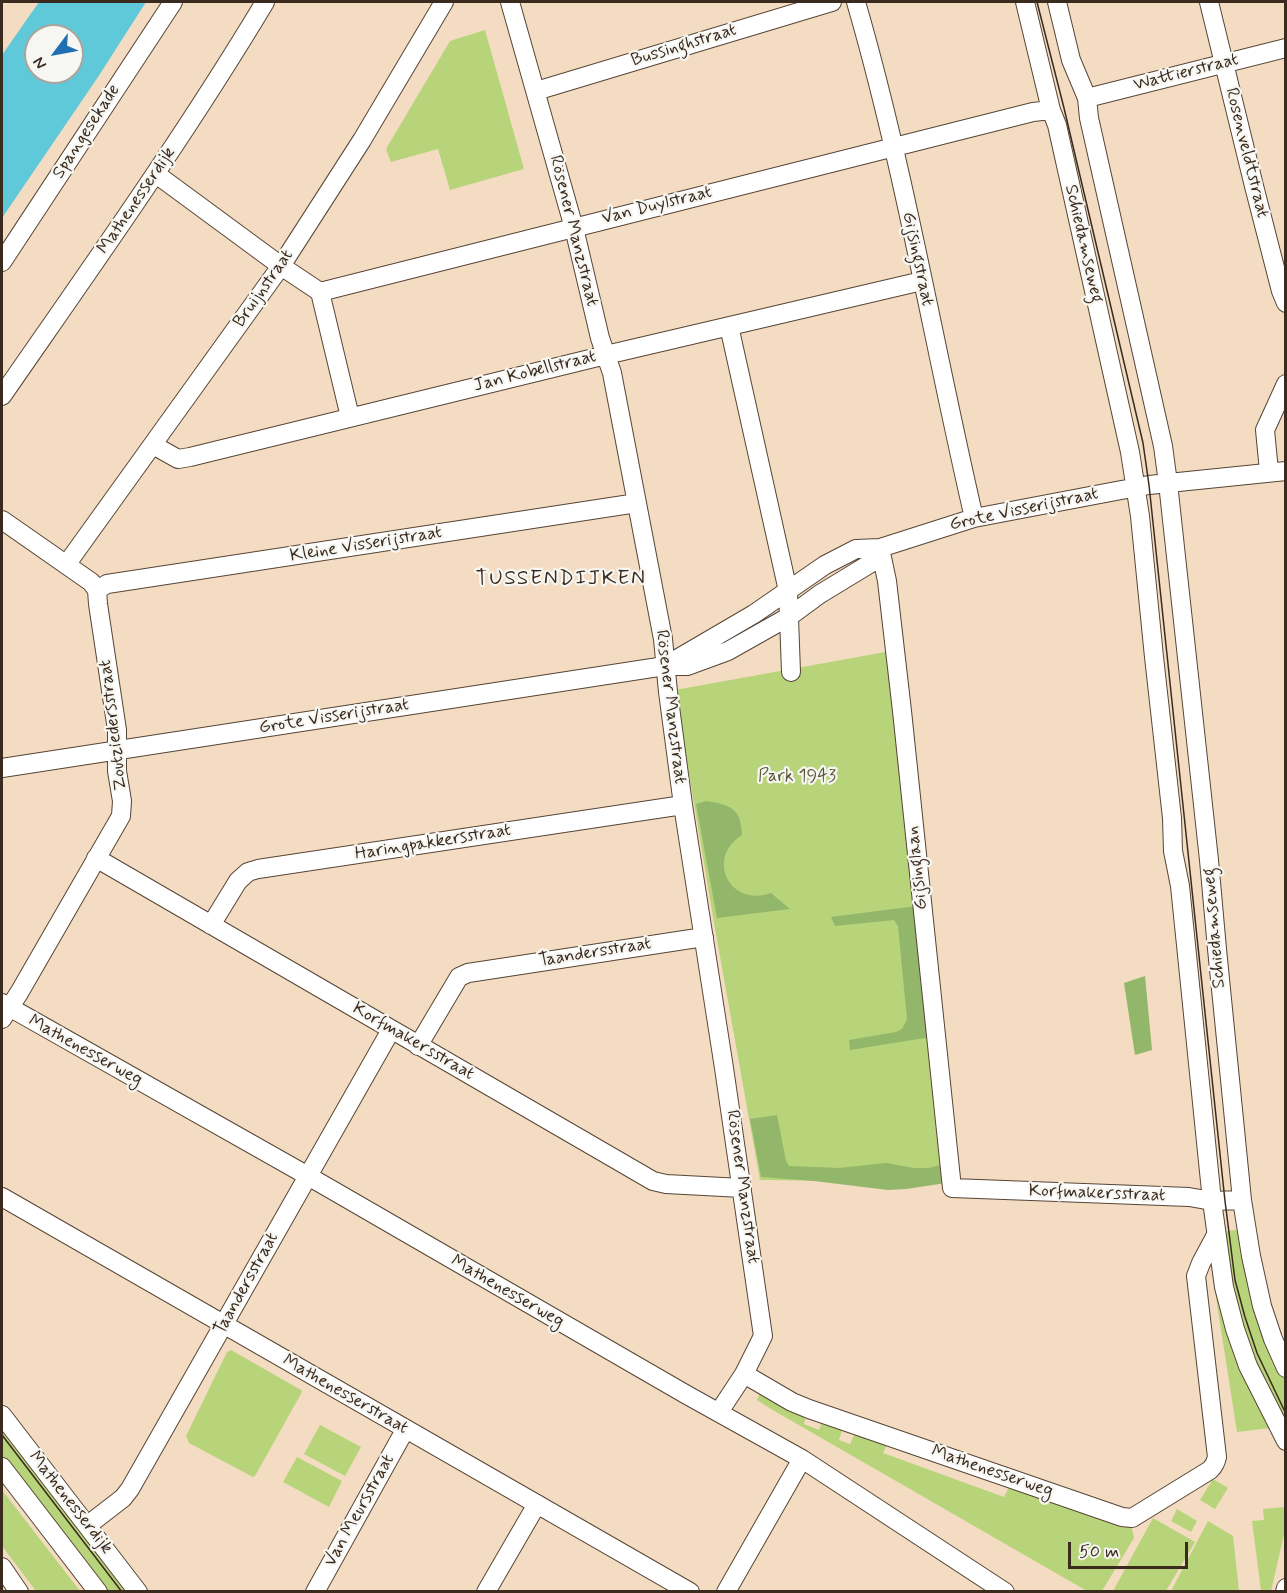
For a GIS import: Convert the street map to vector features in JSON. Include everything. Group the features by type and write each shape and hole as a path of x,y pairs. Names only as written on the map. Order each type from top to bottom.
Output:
{"street":[{"name":"Spangesekade","path":"2,262 173,2"},
{"name":"Mathenesserdijk","path":"2,396 156,174 265,2"},
{"name":"Bruijnstraat","path":"66,565 281,266 362,140 444,2"},
{"name":"Rösener Manzstraat","path":"510,2 574,228 600,338 612,373 663,639 683,805 763,1336 744,1374 719,1412"},
{"name":"Bussinghstraat","path":"536,91 832,2"},
{"name":"Gijsingstraat","path":"856,2 894,147 974,518"},
{"name":"Schiedamseweg","path":"1025,2 1051,110 1057,125 1130,452 1172,818 1173,851 1180,886 1212,1201 1224,1287 1248,1366 1286,1441"},
{"name":"Schiedamseweg","path":"1057,2 1071,60 1087,98 1091,126 1163,446 1209,860 1242,1200 1262,1306 1286,1368"},
{"name":"Rosenveldtstraat","path":"1209,2 1286,303"},
{"name":"Wattierstraat","path":"1087,98 1286,48"},
{"name":"Van Duylstraat","path":"320,292 1033,112 1051,110"},
{"path":"156,174 320,292 350,417"},
{"name":"Jan Kobellstraat","path":"153,445 178,459 922,281"},
{"path":"729,326 788,591 791,672"},
{"path":"1135,488 1277,471 1264,430 1286,384"},
{"name":"Grote Visserijstraat","path":"665,666 754,614 825,565 856,549 880,548 974,518 1135,488"},
{"name":"Kleine Visserijstraat","path":"98,590 107,584 637,503"},
{"path":"2,520 91,582 98,590"},
{"name":"Grote Visserijstraat","path":"2,768 665,666 687,666 728,651 790,616 820,594 871,563 880,548"},
{"name":"Gijsinglaan","path":"880,548 887,581 902,711 952,1188"},
{"name":"Zoutziedersstraat","path":"4,1010 121,816 123,801 117,771 117,730 98,604 98,590"},
{"name":"Haringpakkersstraat","path":"211,926 238,881 258,869 683,805"},
{"name":"Korfmakersstraat","path":"96,858 653,1181 666,1184 742,1188"},
{"name":"Taandersstraat","path":"418,1046 459,977 468,973 704,937"},
{"name":"Mathenesserweg","path":"4,1010 308,1176 802,1459 1005,1592"},
{"name":"Taandersstraat","path":"88,1525 123,1498 130,1489 391,1029"},
{"name":"Korfmakersstraat","path":"952,1188 1189,1197 1212,1201 1242,1200"},
{"name":"Mathenesserstraat","path":"2,1197 690,1592"},
{"name":"Mathenesserweg","path":"744,1374 792,1402 809,1409 1132,1518 1210,1470 1217,1457 1196,1276 1216,1235"},
{"name":"Mathenesserdijk","path":"2,1415 138,1592"},
{"name":"Van Meursstraat","path":"315,1592 405,1430"},
{"path":"726,1592 802,1459"},
{"name":"Mathenesserdijk","path":"2,1467 98,1592"},
{"path":"486,1592 537,1504"},
{"path":"2,1568 19,1592"}],"green space":[{"path":"485,30 524,169 450,190 438,149 391,162 386,149 450,41"},
{"name":"Park 1943","path":"891,651 949,1182 760,1180 675,690"},
{"path":"706,801 728,806 737,813 739,819 742,835 731,845 725,856 724,867 727,878 734,887 744,894 756,896 771,893 790,909 717,918 696,804"},
{"path":"917,906 931,1037 850,1050 849,1040 896,1032 902,1029 907,1019 898,926 894,920 835,926 831,917"},
{"path":"1145,976 1152,1050 1135,1055 1124,983"},
{"path":"777,1115 789,1166 839,1168 886,1163 928,1168 944,1164 946,1183 888,1190 761,1177 750,1119"},
{"path":"1243,1229 1280,1370 1285,1381 1285,1427 1245,1342 1220,1232"},
{"path":"1210,1259 1214,1261 1270,1428 1237,1432"},
{"path":"231,1350 302,1392 253,1477 189,1443 186,1436 227,1352"},
{"path":"761,1391 806,1413 804,1424 819,1430 823,1419 843,1427 839,1440 850,1444 856,1430 888,1442 883,1453 1004,1497 1010,1485 1131,1524 1134,1538 1102,1591 1087,1591 771,1409 757,1400"},
{"path":"2,1424 131,1591 104,1591 2,1459"},
{"path":"320,1425 361,1447 345,1476 304,1454"},
{"path":"297,1457 342,1481 329,1507 283,1482"},
{"path":"1213,1479 1228,1488 1215,1509 1200,1500"},
{"path":"2,1490 80,1591 36,1591 2,1546"},
{"path":"1285,1507 1285,1530 1271,1591 1261,1591 1252,1521 1264,1520 1263,1509"},
{"path":"1177,1509 1197,1521 1191,1532 1171,1521"},
{"path":"1153,1518 1195,1542 1166,1591 1113,1591"},
{"path":"1208,1521 1233,1536 1239,1591 1171,1591"}],"water":[{"path":"39,2 146,2 98,77 2,218 2,55"}],"tram line":[{"path":"1037,2 1143,443 1235,1280 1257,1353 1286,1414"},
{"path":"2,1435 122,1592"}],"district":[{"name":"TUSSENDIJKEN","path":"561,580"}]}
